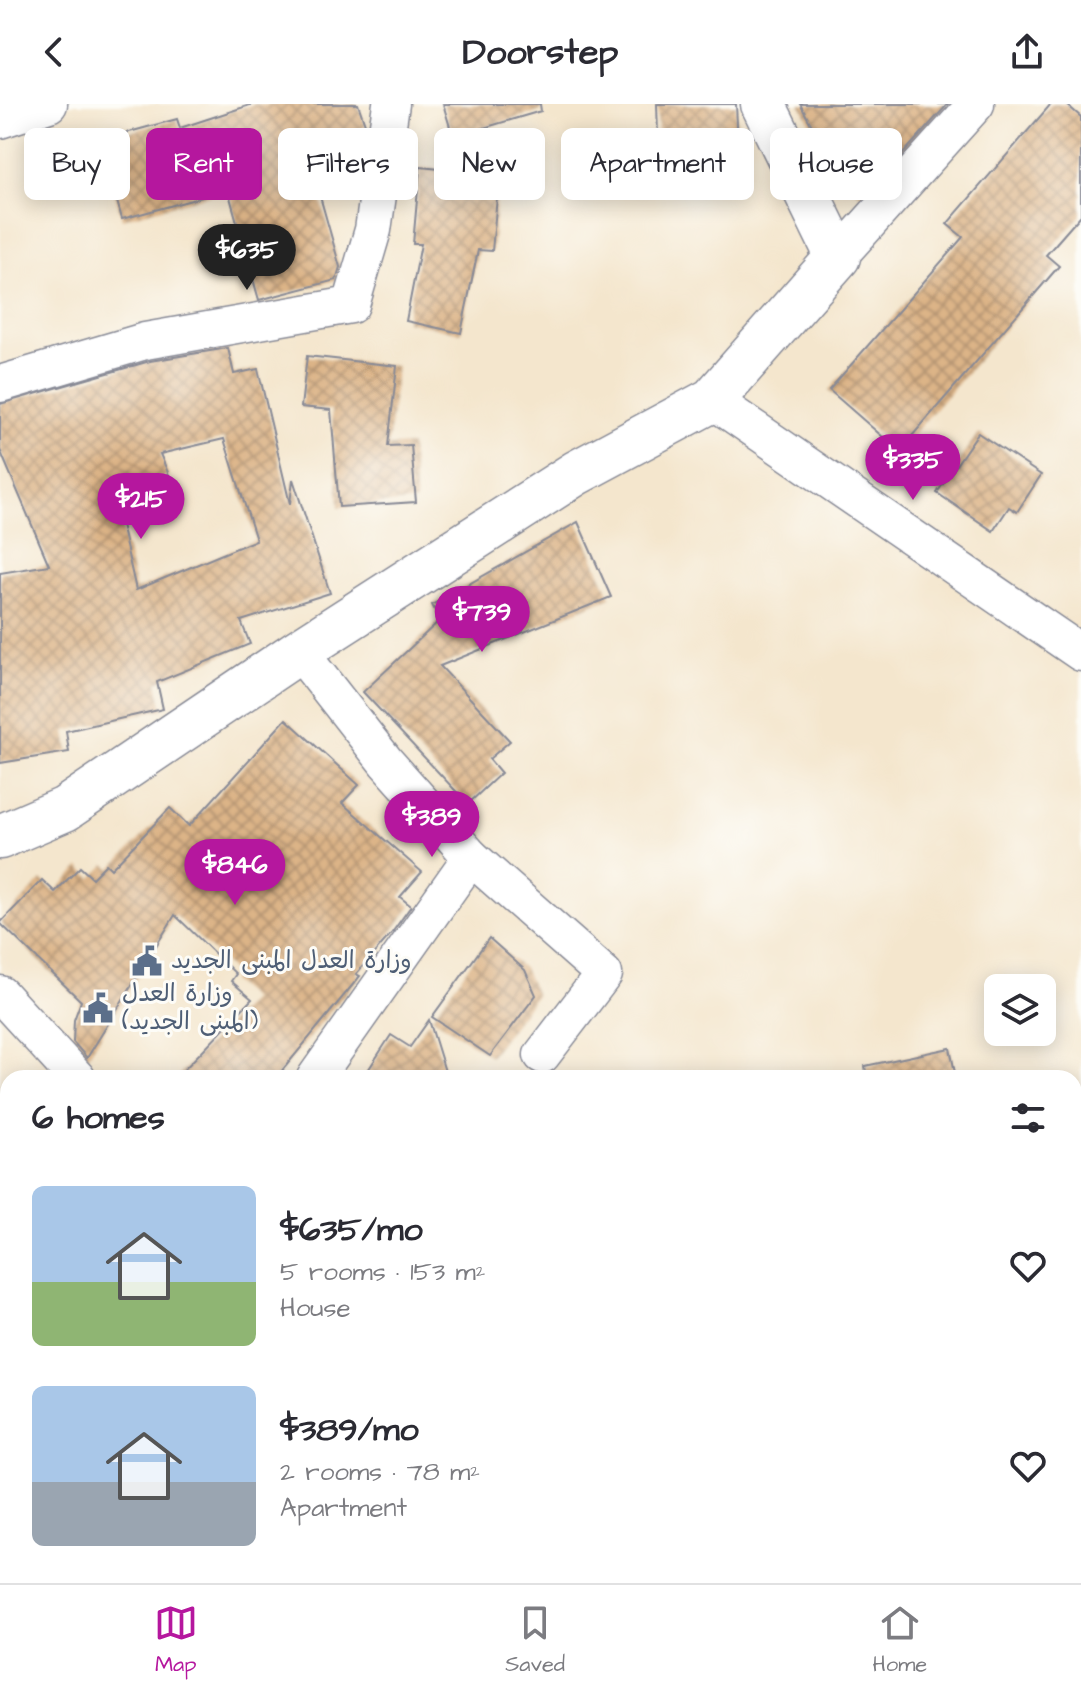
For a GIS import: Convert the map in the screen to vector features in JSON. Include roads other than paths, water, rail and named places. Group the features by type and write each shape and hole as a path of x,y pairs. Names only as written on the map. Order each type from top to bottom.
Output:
{"street":[{"path":"0,120 49,104"},
{"path":"0,384 145,341 351,305 373,230 391,104"},
{"path":"763,104 838,257"},
{"path":"0,837 65,809 299,651 576,473 712,400 976,104"},
{"path":"712,400 1081,653"},
{"path":"299,651 386,762 471,857 604,974 542,1055"},
{"path":"321,1070 471,857"},
{"path":"0,994 70,1070"}],"place":[{"name":"وزارة العدل المبنى الجديد","path":"147,961"},
{"name":"وزارة العدل (المبنى الجديد)","path":"98,1008"}]}
